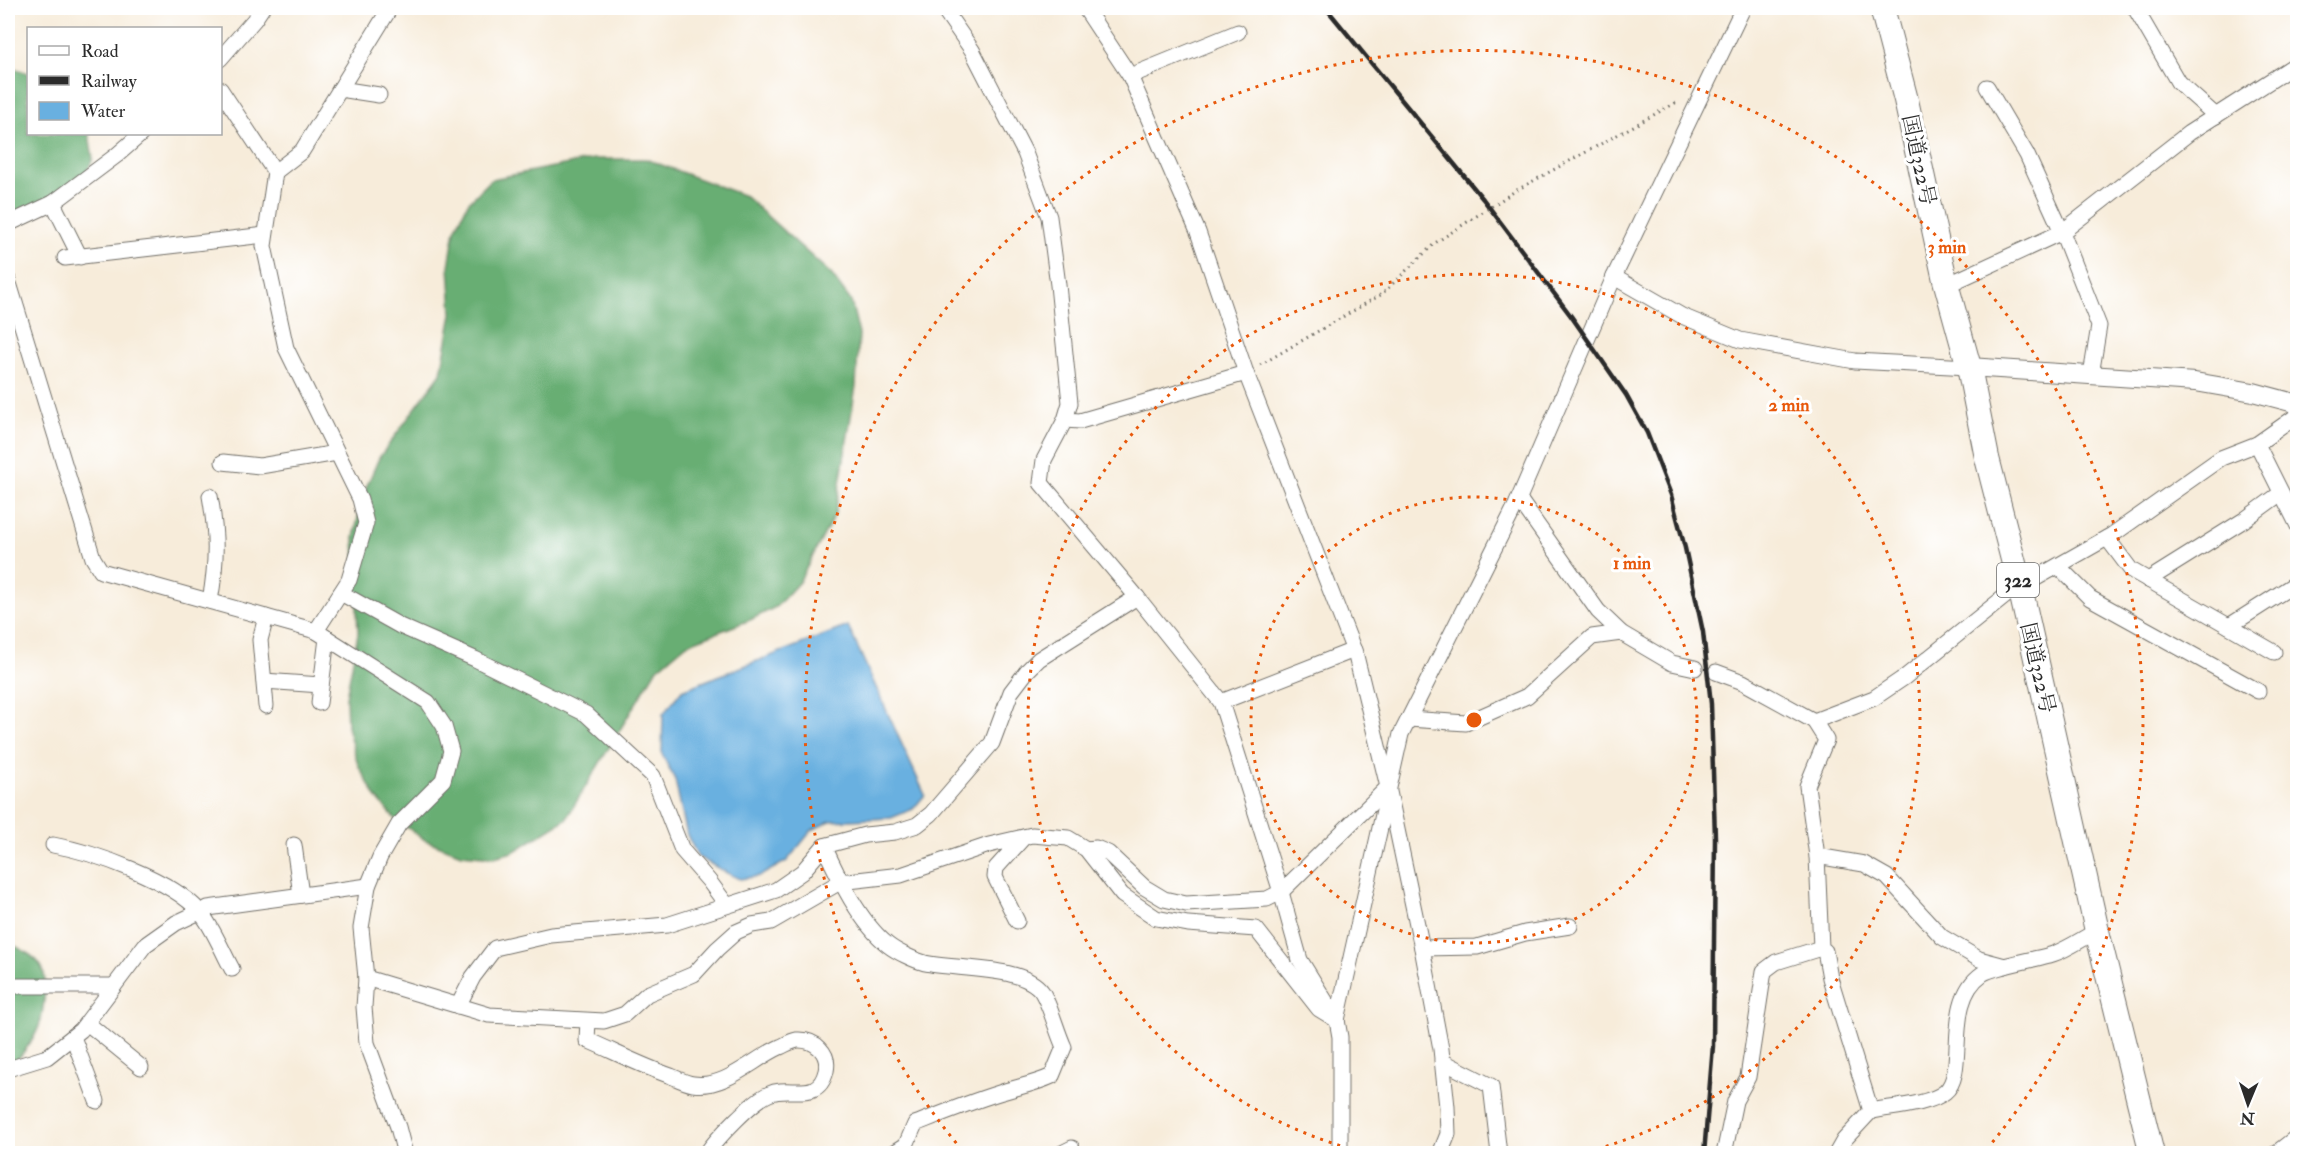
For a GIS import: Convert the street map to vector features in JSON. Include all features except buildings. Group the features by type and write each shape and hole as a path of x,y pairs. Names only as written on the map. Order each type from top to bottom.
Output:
{"highway":[{"name":"国道322号","path":"1882,8 1906,100 1947,285 1969,367 1987,458 2020,587 2097,931 2152,1154"}],"street":[{"path":"222,57 262,8"},
{"path":"275,171 302,151 390,8"},
{"path":"943,8 972,50 1025,153 1049,217 1059,285 1070,403 1065,420 1044,460 1041,483 1221,702 1300,960 1337,1020 1340,1037 1341,1154"},
{"path":"1085,8 1130,76 1198,232 1246,373 1354,650 1389,787 1422,948 1442,1061 1448,1134 1440,1154"},
{"path":"1337,1020 1401,734 1519,499 1614,277 1743,8"},
{"path":"2135,8 2178,82 2216,116"},
{"path":"1130,76 1238,32"},
{"path":"1947,285 2062,232 2189,134 2298,63"},
{"path":"1987,87 2027,155 2062,232 2099,326 2091,375"},
{"path":"340,89 379,95"},
{"path":"222,92 275,171 264,246 286,348 360,499 366,523 349,580 321,634 319,702"},
{"path":"8,224 52,203 117,155 140,135"},
{"path":"52,203 72,257 265,235"},
{"path":"1614,277 1682,316 1740,340 1855,361 2195,382 2253,392 2298,404"},
{"path":"8,280 93,558 101,571 321,634 428,702 444,726 451,751 443,780 399,824 380,857 368,886 361,928 366,978 364,1008 367,1043 398,1127 405,1154"},
{"path":"1065,420 1080,421 1246,373"},
{"path":"1814,721 1874,698 1905,678 2008,594 2107,538 2222,458 2257,444 2298,415"},
{"path":"2257,444 2298,526"},
{"path":"223,462 260,466 338,453"},
{"path":"2148,580 2244,520 2281,493"},
{"path":"210,495 216,532 215,571 210,601"},
{"path":"1519,499 1598,611 1621,633 1672,663 1695,668"},
{"path":"2107,538 2131,570 2274,652"},
{"path":"2058,566 2090,598 2258,691"},
{"path":"2229,626 2298,582"},
{"path":"341,592 400,627 475,659 586,714 653,776 682,850 726,904"},
{"path":"458,1006 473,977 495,948 551,935 668,925 726,904 776,890 802,872 824,846 917,825 931,814 992,743 1011,692 1027,671 1040,659 1137,597"},
{"path":"266,617 260,640 266,706"},
{"path":"1409,719 1466,723 1527,696 1592,638 1621,633"},
{"path":"1221,702 1354,650"},
{"path":"1716,672 1743,682 1814,721 1826,740 1807,786 1817,856 1821,948"},
{"path":"264,681 321,685"},
{"path":"1086,849 1096,848 1108,853 1144,887 1164,899 1186,904 1267,899 1281,892 1389,787"},
{"path":"366,978 489,1015 604,1021 625,1014 647,994 694,974 735,932 752,925 771,922 840,882 900,875 988,845 1032,835 1068,838 1086,849 1122,895 1156,918 1188,924 1257,929 1319,1009 1337,1020"},
{"path":"1017,921 995,877 996,868 1024,837"},
{"path":"53,845 80,850 127,867 176,892 200,912 232,969"},
{"path":"294,845 301,895"},
{"path":"824,846 840,882 864,918 888,945 923,962 1004,972 1026,978 1042,991 1064,1047 1052,1076 915,1124 906,1145 892,1154"},
{"path":"1817,856 1864,864 1887,877 1942,937 1979,959 2008,967"},
{"path":"8,1070 47,1057 73,1037 87,1023 145,945 176,923 208,908 368,886"},
{"path":"1422,948 1477,947 1525,933 1570,926"},
{"path":"1836,1154 1845,1140 1871,1111 1930,1100 1946,1091 1954,1077 1959,1012 1967,991 1983,973 2055,953 2097,931"},
{"path":"1724,1154 1735,1101 1748,1077 1764,971 1776,962 1821,948 1826,951 1830,978 1871,1111"},
{"path":"8,986 114,986"},
{"path":"588,1021 587,1040 640,1064 694,1084 717,1081 746,1068 772,1051 795,1040 811,1042 822,1050 827,1063 824,1077 818,1087 810,1091 771,1092 759,1099 726,1129 706,1154"},
{"path":"87,1023 141,1067"},
{"path":"73,1037 97,1101"},
{"path":"1442,1061 1491,1086 1499,1154"},
{"path":"2275,1154 2298,1136"}],"path":[{"path":"1246,373 1382,294 1435,243 1515,191 1707,86"}],"green space":[{"path":"8,66 27,73 27,135 89,135 93,159 85,175 8,229"},
{"path":"594,159 646,159 745,196 831,274 851,301 859,334 856,386 835,514 799,582 776,607 750,620 687,644 656,670 566,819 513,852 494,857 461,854 425,840 394,818 376,797 358,765 347,727 346,697 358,633 354,538 362,497 379,458 441,373 452,314 449,266 455,230 468,203 492,179"},
{"path":"8,943 26,952 38,962 43,971 45,987 39,1026 8,1072"}],"water":[{"path":"848,626 925,795 913,809 891,818 830,821 812,830 787,861 760,876 740,879 698,857 687,835 675,780 662,754 663,714 682,690"}],"railway":[{"path":"1326,8 1483,199 1571,316 1626,395 1647,433 1671,495 1703,632 1711,704 1715,838 1713,1046 1704,1154"}]}
